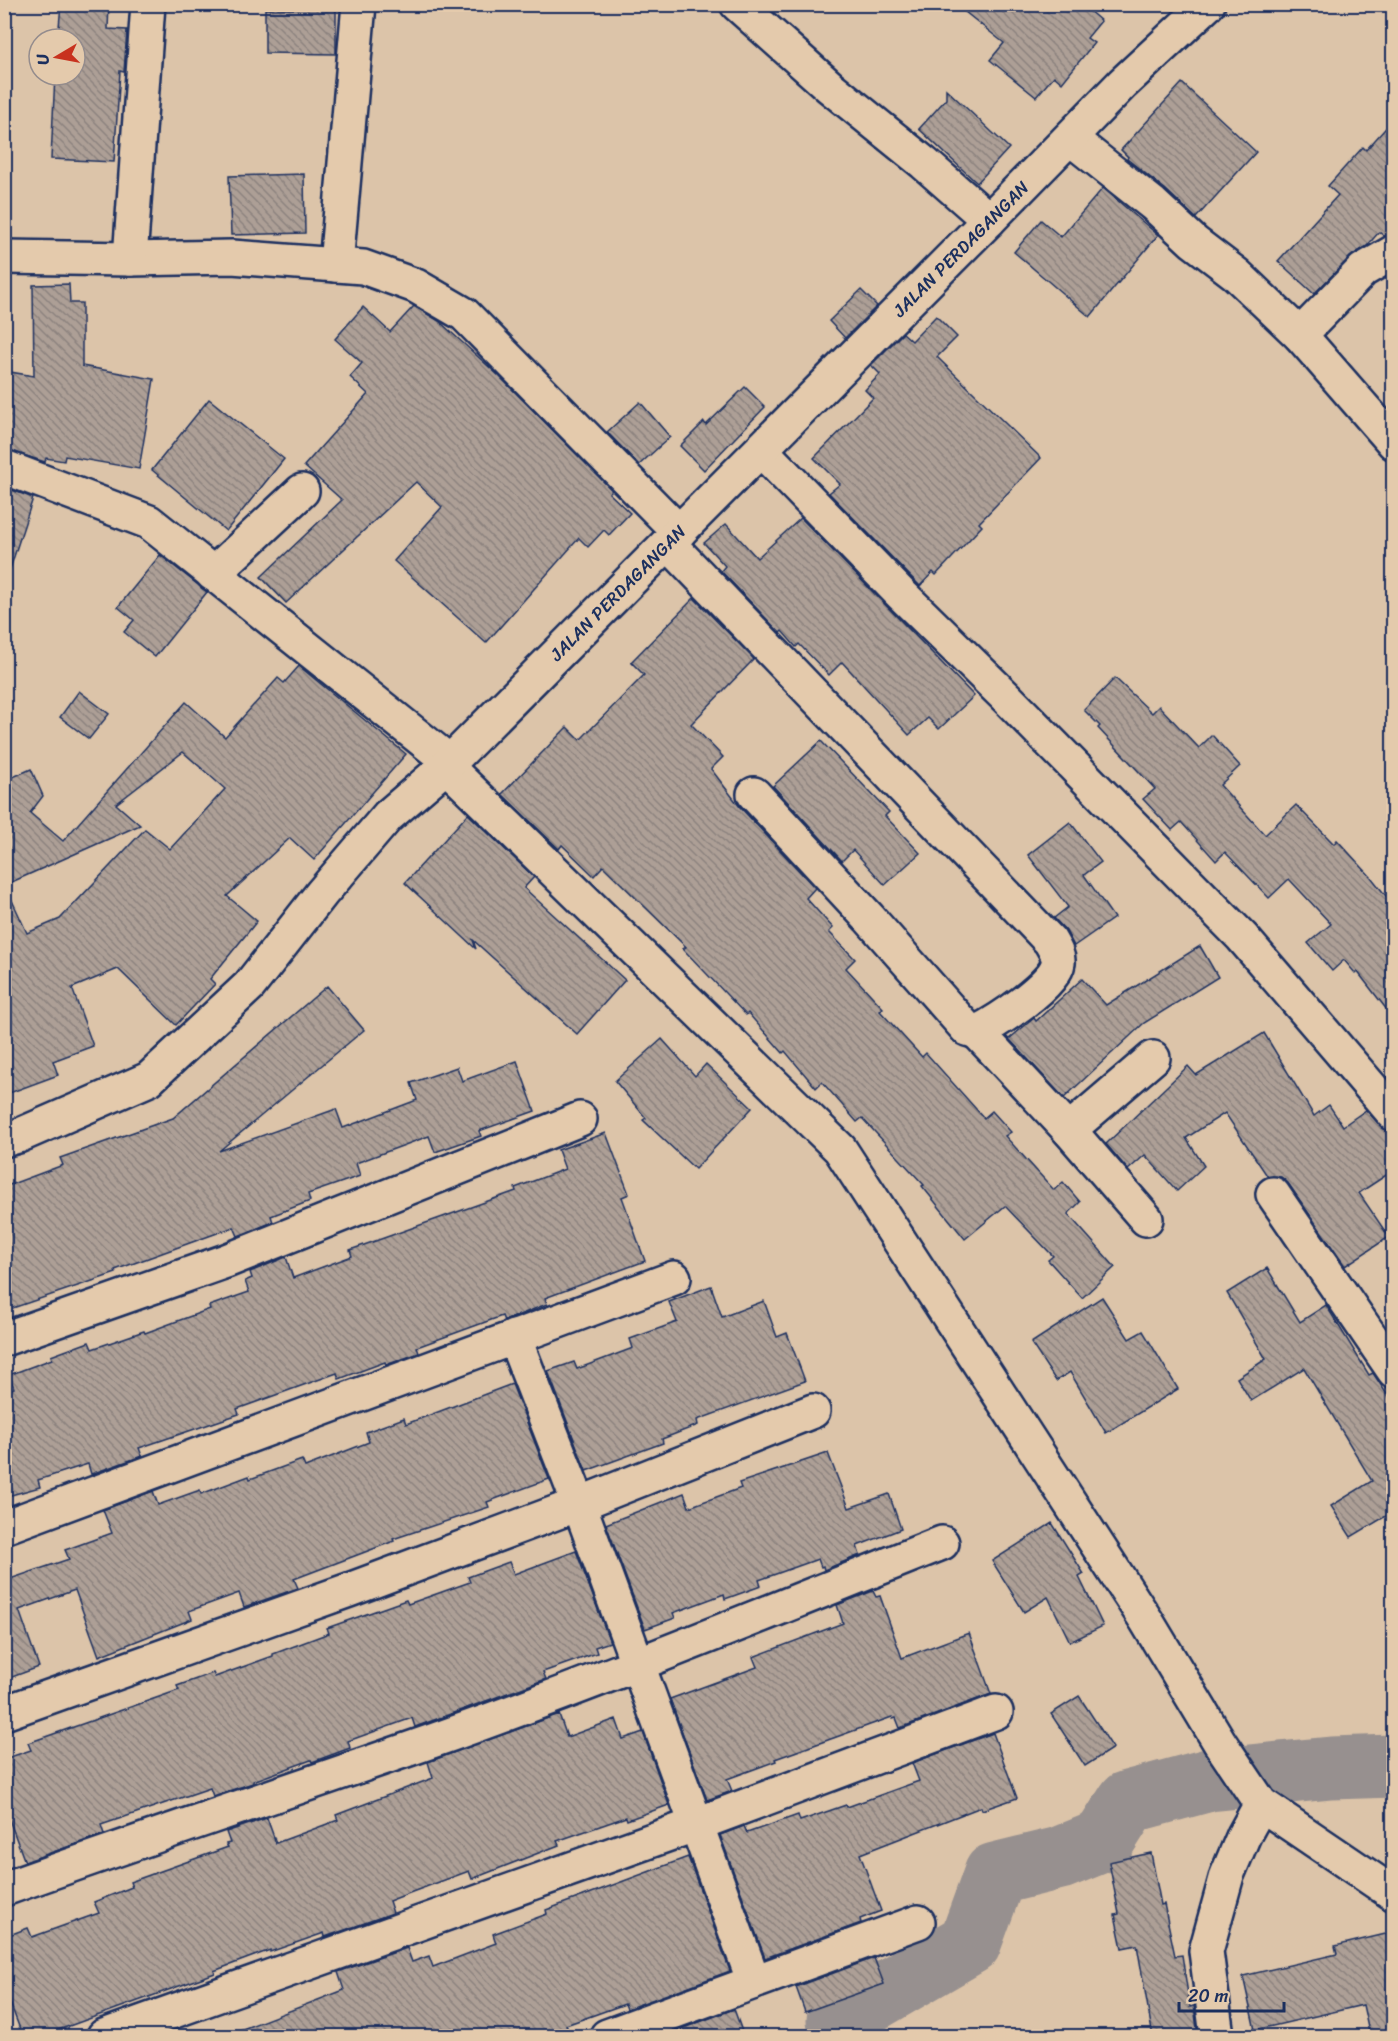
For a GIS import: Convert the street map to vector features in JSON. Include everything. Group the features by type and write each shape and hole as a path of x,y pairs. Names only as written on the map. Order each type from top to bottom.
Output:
{"street":[{"path":"130,259 148,4"},
{"path":"336,265 359,4"},
{"path":"737,4 830,87 924,163 989,220"},
{"name":"JALAN PERDAGANGAN","path":"4,1140 18,1137 149,1079 249,986 322,892 388,816 448,764 1123,83 1208,4"},
{"path":"1070,138 1153,204 1194,242 1236,274 1300,335 1394,443"},
{"path":"1300,335 1363,270 1394,252"},
{"path":"4,257 130,259 232,257 363,267 416,286 464,314 1050,941 1058,963 1053,974 1015,1009 977,1032"},
{"path":"761,450 1242,937 1394,1114"},
{"path":"4,467 149,522 448,764 840,1149 1146,1620 1220,1743 1256,1797 1394,1894"},
{"path":"213,574 302,490"},
{"path":"754,794 869,918 966,1029 977,1032 1069,1130 1146,1219"},
{"path":"1069,1130 1153,1058"},
{"path":"4,1339 226,1261 580,1119"},
{"path":"1273,1194 1394,1371"},
{"path":"4,1527 674,1278"},
{"path":"514,1337 579,1504 754,1982"},
{"path":"4,1713 349,1590 579,1504 813,1411"},
{"path":"4,1890 168,1830 433,1740 637,1664 942,1543"},
{"path":"104,2037 697,1824 996,1712"},
{"path":"1217,2037 1206,1951 1227,1875 1244,1835 1256,1797"},
{"path":"607,2037 918,1922"}],"building":[{"path":"61,4 109,4 108,29 127,30 124,72 120,71 114,162 51,159 54,87 87,87 87,27 59,27"},
{"path":"955,4 1081,4 1101,21 1087,38 1094,43 1062,83 1054,76 1036,97 990,60 1004,43"},
{"path":"265,9 336,9 336,54 265,53"},
{"path":"1182,83 1256,152 1196,218 1165,189 1127,159 1128,157 1121,150"},
{"path":"946,89 1009,148 977,183 919,129 946,99"},
{"path":"1394,119 1394,233 1384,236 1379,232 1367,246 1350,257 1314,294 1278,261 1338,195 1328,186 1363,147 1366,150"},
{"path":"304,174 305,233 231,235 229,176"},
{"path":"1103,188 1158,235 1090,317 1014,252 1041,220 1061,237"},
{"path":"69,284 70,303 82,303 82,366 154,379 139,469 65,456 64,461 46,458 45,462 4,449 4,371 34,376 33,285"},
{"path":"861,290 877,306 845,338 829,321"},
{"path":"414,306 439,321 499,376 612,490 609,493 630,513 609,535 604,530 588,547 579,538 486,643 394,561 442,507 416,482 286,603 261,577 342,500 304,466 368,394 350,377 362,363 335,339 363,307 390,332"},
{"path":"936,316 957,337 937,357 1041,458 979,523 982,526 936,575 933,572 920,586 829,493 840,484 814,458 873,398 865,390 880,374 871,365 903,333 912,341"},
{"path":"745,387 765,407 704,470 680,446 704,422 706,425"},
{"path":"209,399 284,459 226,531 152,470"},
{"path":"640,402 670,437 639,465 607,432"},
{"path":"4,487 33,498 10,569 4,568"},
{"path":"801,518 974,696 939,729 928,718 909,735 842,662 829,675 799,644 796,647 782,631 780,633 721,571 725,566 704,543 726,524 757,558"},
{"path":"160,555 207,592 155,657 124,632 134,620 118,607"},
{"path":"694,598 754,659 691,724 723,757 711,769 740,807 815,888 806,898 833,928 829,932 855,959 846,968 883,1008 880,1011 922,1057 926,1053 984,1118 992,1111 1011,1132 1005,1136 1054,1190 1063,1182 1080,1202 1068,1214 1115,1267 1082,1298 1048,1260 1053,1256 1005,1206 965,1239 922,1186 924,1185 862,1118 857,1122 822,1082 816,1088 785,1051 783,1053 748,1013 746,1015 683,949 686,947 603,866 594,876 562,845 559,849 502,794 567,727 580,740 644,675 631,662"},
{"path":"299,666 406,754 314,860 290,838 227,896 257,921 210,979 215,984 176,1025 118,969 72,988 93,1046 53,1061 58,1075 4,1095 4,781 31,769 43,796 30,813 63,841 186,702 225,737 278,678 284,683","holes":["183,752 225,789 170,849 145,829 60,919 27,933 5,885 140,825 116,804"]},
{"path":"1115,678 1152,713 1159,706 1199,748 1212,735 1240,766 1220,785 1265,835 1296,805 1334,844 1337,840 1371,877 1394,906 1394,1019 1357,971 1355,973 1344,960 1332,971 1308,943 1331,924 1289,879 1269,898 1225,852 1216,861 1181,822 1172,830 1143,799 1155,789 1084,710"},
{"path":"79,691 109,714 89,739 60,717"},
{"path":"821,741 889,812 885,816 920,853 885,885 853,850 842,861 773,786"},
{"path":"468,814 534,877 524,888 625,980 577,1034 473,940 476,949 405,883"},
{"path":"1070,822 1101,862 1084,875 1114,918 1074,946 1066,931 1054,918 1068,907 1028,855"},
{"path":"1200,946 1218,977 1144,1023 1064,1098 1009,1039 1034,1018 1036,1021 1082,979 1106,1005"},
{"path":"327,986 364,1030 219,1151 336,1109 343,1128 417,1100 411,1083 457,1067 462,1081 517,1061 535,1111 479,1131 481,1136 435,1152 429,1136 356,1163 360,1176 308,1194 310,1201 271,1216 273,1222 238,1236 234,1227 115,1270 116,1273 4,1311 4,1187 63,1165 60,1158 173,1118"},
{"path":"1264,1033 1314,1116 1329,1105 1343,1126 1366,1110 1394,1139 1394,1170 1359,1193 1389,1237 1345,1266 1288,1183 1281,1177 1268,1177 1225,1113 1186,1138 1204,1166 1177,1191 1145,1155 1128,1170 1106,1144 1188,1066 1196,1075"},
{"path":"662,1039 695,1076 706,1064 752,1108 695,1169 643,1120 646,1118 615,1081"},
{"path":"606,1133 629,1194 622,1197 645,1261 545,1298 547,1304 504,1321 502,1316 417,1347 419,1353 386,1365 385,1362 339,1379 337,1373 237,1409 239,1414 139,1448 142,1456 91,1474 88,1464 38,1480 40,1487 4,1497 4,1391 14,1388 9,1375 89,1342 92,1349 144,1331 145,1333 210,1309 209,1306 249,1292 245,1281 252,1278 250,1272 286,1257 293,1278 352,1256 350,1250 516,1191 515,1188 565,1169 558,1150"},
{"path":"1267,1268 1300,1322 1326,1305 1369,1375 1373,1373 1394,1405 1394,1517 1391,1513 1351,1537 1331,1506 1372,1481 1304,1368 1251,1401 1237,1378 1266,1359 1227,1293"},
{"path":"711,1286 722,1317 764,1301 777,1337 787,1333 805,1381 697,1420 698,1425 662,1439 663,1443 586,1471 548,1371 574,1362 577,1369 633,1348 630,1339 677,1322 669,1302"},
{"path":"1102,1297 1129,1339 1143,1331 1178,1389 1106,1433 1070,1372 1056,1381 1031,1343"},
{"path":"512,1384 549,1479 487,1502 489,1507 393,1539 394,1541 294,1579 298,1588 244,1607 239,1593 189,1611 192,1619 99,1656 75,1590 19,1610 39,1667 4,1680 4,1581 69,1559 65,1550 112,1533 103,1510 153,1491 158,1505 200,1490 201,1494 249,1476 250,1479 302,1460 305,1467 369,1442 366,1432 404,1418 406,1424"},
{"path":"828,1453 849,1508 889,1494 901,1529 857,1546 860,1555 824,1570 818,1559 759,1580 761,1586 725,1599 724,1594 673,1613 675,1618 645,1629 606,1524 684,1493 689,1507 741,1488 739,1483"},
{"path":"1052,1523 1084,1574 1079,1577 1103,1626 1070,1642 1048,1597 1024,1612 992,1561"},
{"path":"576,1551 610,1642 595,1647 597,1653 543,1672 546,1679 415,1727 412,1718 348,1741 350,1748 312,1762 311,1760 253,1781 253,1783 213,1796 210,1788 101,1825 104,1834 25,1862 4,1806 4,1759 31,1750 28,1743 179,1690 177,1686 213,1673 215,1677 273,1656 273,1654 329,1633 327,1628 406,1600 408,1604 470,1582 468,1577 509,1562 514,1574"},
{"path":"873,1591 876,1597 880,1596 902,1658 969,1633 991,1694 900,1728 896,1718 892,1717 775,1759 776,1761 727,1779 732,1791 707,1800 670,1699 757,1667 753,1657 843,1623 837,1605"},
{"path":"1079,1696 1113,1748 1085,1766 1051,1714"},
{"path":"559,1714 567,1737 616,1719 623,1739 643,1732 669,1805 557,1841 559,1845 472,1879 469,1871 389,1901 393,1913 325,1937 324,1933 270,1952 270,1950 214,1971 215,1973 39,2037 23,2037 4,1987 4,1937 28,1928 32,1937 99,1913 94,1902 132,1887 130,1882 228,1847 226,1844 230,1843 226,1832 267,1818 276,1843 338,1820 336,1815 433,1778 428,1762"},
{"path":"993,1733 1017,1798 982,1810 981,1807 860,1854 881,1911 860,1919 861,1923 765,1958 720,1835 744,1826 747,1833 798,1815 800,1821 919,1781 912,1763"},
{"path":"1151,1853 1161,1905 1164,1904 1175,1956 1182,1955 1190,2007 1194,2006 1198,2037 1153,2037 1137,1945 1122,1948 1115,1915 1119,1914 1109,1862"},
{"path":"688,1857 730,1971 627,2009 625,2004 566,2025 568,2029 546,2037 232,2037 232,2033 344,1990 338,1972 407,1948 412,1962 429,1956 433,1967 496,1943 493,1934 547,1914 546,1910"},
{"path":"1394,1932 1394,2037 1370,2037 1363,2005 1255,2030 1243,1976 1337,1954 1335,1946"},
{"path":"874,1958 884,1984 805,2012 796,1987"},
{"path":"734,2009 744,2037 660,2037"}],"waterway":[{"path":"842,2036 838,2020 970,1943 995,1874 1060,1858 1104,1840 1128,1802 1209,1780 1331,1768 1394,1766"}]}
